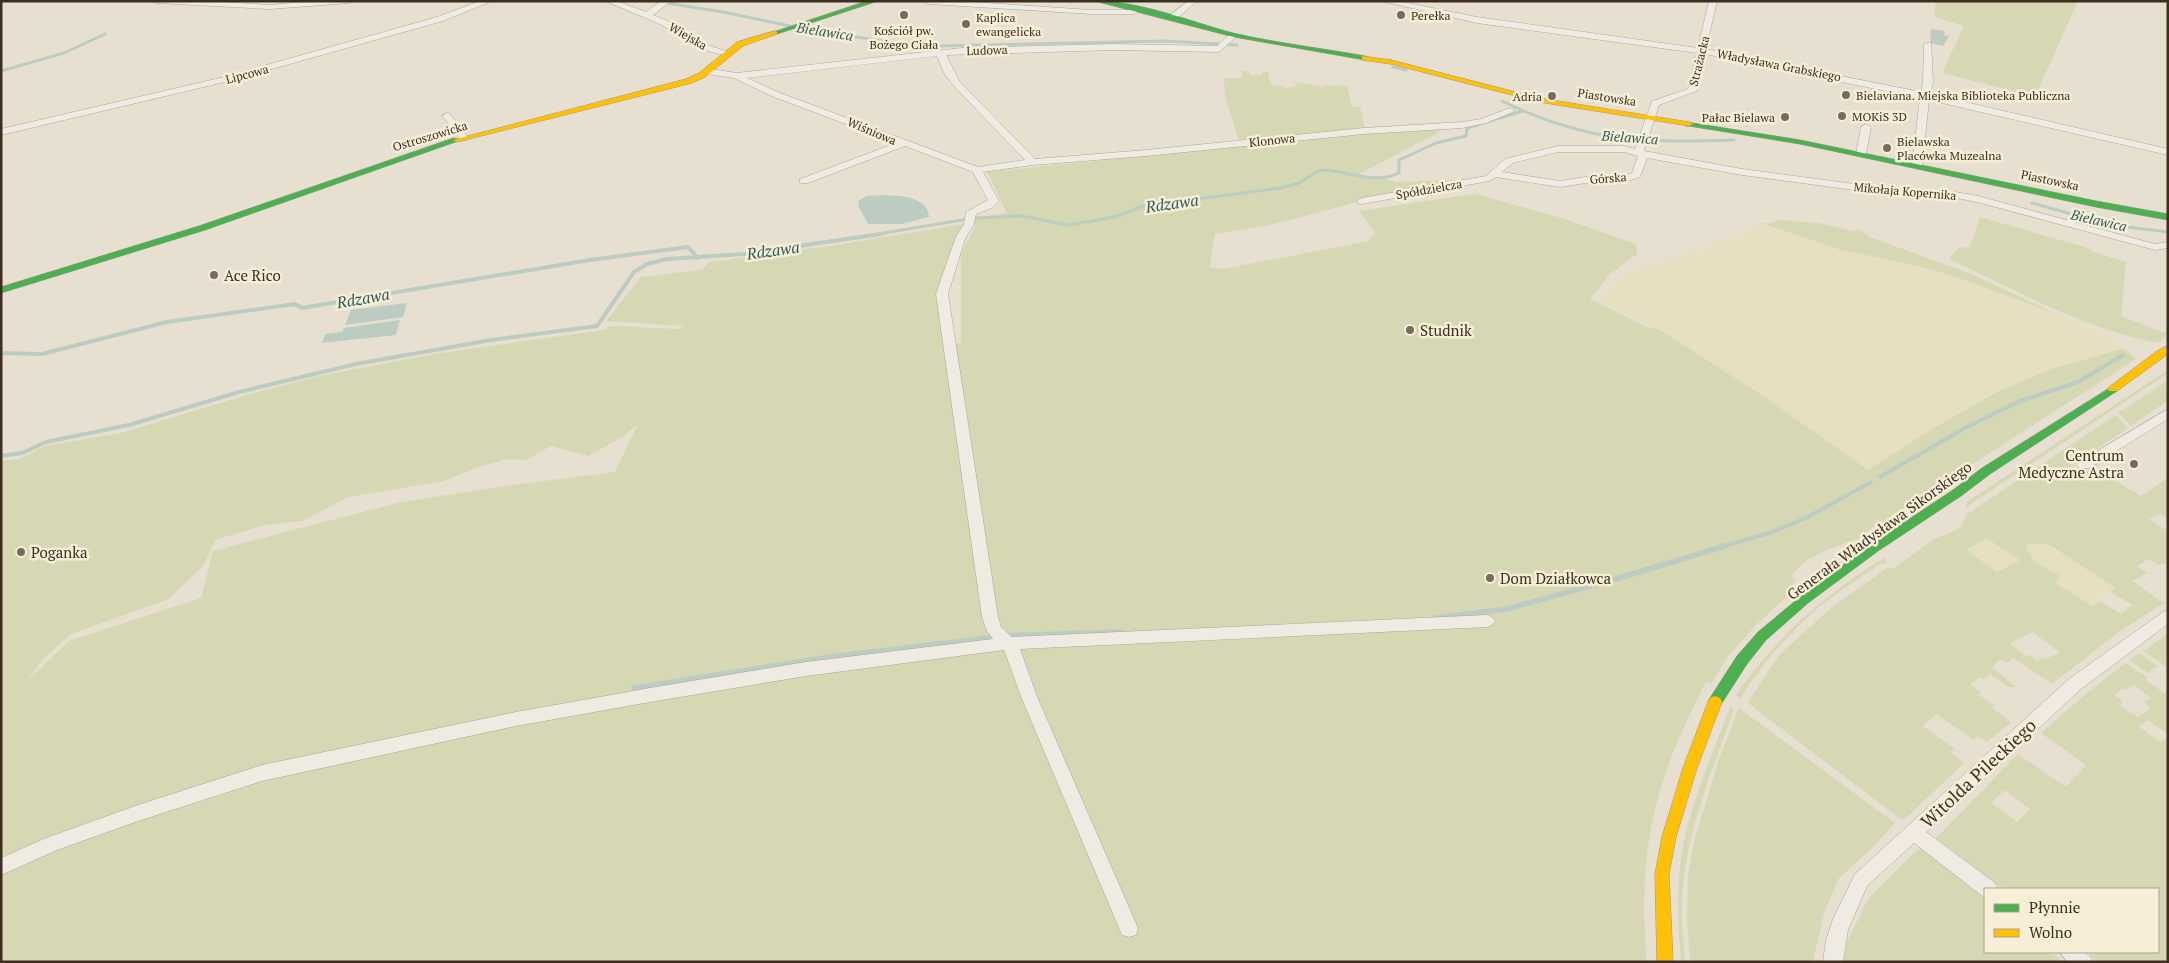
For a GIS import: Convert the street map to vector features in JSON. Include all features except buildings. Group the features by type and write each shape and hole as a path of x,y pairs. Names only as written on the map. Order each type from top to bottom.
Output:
{"main road":[{"name":"Ostroszowicka","path":"1,290 211,225 421,151 464,138 668,87 696,78 747,41 793,28 863,3 875,1"},
{"name":"Piastowska","path":"1098,1 1172,18 1228,40 1391,62 1539,100 1792,140 2114,208 2168,217"},
{"name":"Piastowska","path":"2114,208 2168,222"},
{"name":"Generała Władysława Sikorskiego","path":"1665,962 1662,874 1669,837 1690,768 1713,707 1720,692 1742,660 1762,636 1790,612 1874,548 1934,509 1986,471 2133,376 2146,363 2168,349"},
{"name":"Generała Władysława Sikorskiego","path":"2133,376 2168,363"}],"street":[{"path":"158,1 270,7 349,1"},
{"name":"Lipcowa","path":"1,132 226,80 440,20 488,1"},
{"name":"Wiejska","path":"609,1 648,14 676,28 707,48 728,53"},
{"path":"1172,18 1193,1"},
{"name":"Władysława Grabskiego","path":"1385,1 1442,9 1526,28 1702,50 1859,81 2168,152"},
{"name":"Strażacka","path":"1641,142 1652,118 1655,103 1692,91 1713,1"},
{"path":"929,2 1091,12 1134,12 1139,10"},
{"name":"Wiejska","path":"648,14 665,3"},
{"name":"Ludowa","path":"736,76 940,53 1113,47 1220,48 1228,40"},
{"path":"1916,166 1928,82 1928,44"},
{"path":"940,53 949,73 957,84 1033,162"},
{"name":"Wiśniowa","path":"706,71 736,76 759,88 871,129 902,144 977,170"},
{"name":"Klonowa","path":"977,170 1033,162 1146,153 1364,131 1462,125 1483,121 1510,111"},
{"path":"447,116 464,138"},
{"path":"1861,154 1866,127"},
{"name":"Górska","path":"1641,142 1643,155 1636,175 1625,179 1592,179 1560,184 1496,174 1509,161 1558,150 1603,149 1641,142"},
{"name":"Mikołaja Kopernika","path":"1641,142 1653,157 1742,172 1899,193 1956,195 1996,203 2155,246 2168,245"},
{"path":"804,181 880,150 902,144"},
{"path":"977,170 994,201 988,206 971,212 942,294 990,617 995,631 1008,643 1030,699 1129,928"},
{"name":"Spółdzielcza","path":"1362,201 1489,178 1496,174"},
{"path":"2084,466 2168,413"},
{"name":"Witolda Pileckiego","path":"1833,962 1834,945 1846,908 1861,880 2075,684 2168,616"},
{"path":"1,867 52,844 88,831 272,771 516,718 641,696 806,669 1008,643 1488,621"},
{"path":"1914,833 1987,888"},
{"path":"2071,953 2083,962"}],"shaded area":[{"path":"1931,29 1945,31 1944,35 1949,36 1943,46 1930,43"},
{"path":"884,195 913,199 927,209 929,217 902,224 868,224 858,201 867,196"},
{"path":"1762,224 1838,249 1922,267 1956,277 2054,313 2106,336 2126,350 2122,349 2052,369 1999,391 1932,429 1868,471 1763,396 1693,351 1659,330 1597,300 1628,270 1677,257"},
{"path":"407,303 403,317 345,325 351,310"},
{"path":"400,320 396,335 322,343 325,334 342,332 344,328"},
{"path":"1985,538 2020,560 1997,572 1966,550"},
{"path":"2030,543 2050,545 2116,589 2092,606 2056,583 2059,576 2036,561 2027,552 2025,545"}],"green space":[{"path":"1936,1 2078,1 2035,97 1942,73 1964,26 1934,17"},
{"path":"1242,71 1249,71 1250,75 1261,75 1262,71 1269,72 1268,78 1272,85 1283,86 1283,88 1295,87 1296,82 1323,87 1326,85 1347,86 1352,107 1360,107 1365,128 1239,142 1225,95 1224,78 1242,78"},
{"path":"1436,127 1440,132 1357,175 1381,178 1394,182 1480,179 1362,201 1266,226 1215,234 1210,267 1223,269 1369,241 1375,233 1359,211 1475,194 1562,218 1636,244 1637,254 1610,274 1590,299 1646,327 1658,329 1763,396 1868,470 1932,429 1999,391 2052,369 2122,349 2126,350 2136,359 1863,534 1860,538 1822,552 1804,562 1797,569 1791,577 1796,579 1787,596 1756,625 1728,656 1711,684 1706,682 1671,758 1660,790 1648,844 1644,903 1647,962 1,962 1,461 20,459 44,446 121,433 243,396 319,376 434,354 604,330 610,326 680,329 683,326 606,321 641,277 701,270 709,262 830,246 964,224 944,287 949,343 961,343 961,253 975,227 974,218 1007,213 987,172 1104,160 1103,157","holes":["638,424 615,472 497,487 397,503 213,551 201,598 69,641 27,681 43,659 71,634 169,599 204,565 215,540 265,525 303,521 348,497 444,481 482,466 507,459 526,460 551,446 588,456 621,438"]},
{"path":"1980,217 2091,249 2091,251 2126,262 2121,316 2168,334 2159,343 2105,329 2052,308 1949,259 1958,248 1970,247"},
{"path":"1780,220 1818,223 1853,231 1858,229 1870,237 1974,275 2054,313 1956,277 1922,267 1838,249 1761,223"},
{"path":"2168,370 2168,373 1965,508 1968,501"},
{"path":"2168,380 2168,400 2131,426 2118,413"},
{"path":"2116,415 2128,428 2067,469 2079,476 2093,468 2092,466 2107,459 2094,468 2141,496 2168,478 2168,519 2159,514 2149,519 2168,531 2168,563 2159,565 2149,559 2137,566 2148,573 2132,581 2164,603 2120,631 2052,684 2013,658 2007,663 2001,659 1992,667 2016,687 2008,687 1990,674 1984,679 1980,677 1970,685 1981,692 1979,695 1994,705 1992,708 2011,722 1987,742 1977,736 1974,740 1936,714 1923,726 1955,749 1951,753 1964,763 1902,820 1748,702 1779,655 1832,607 1887,568 1892,569 1936,538 1952,532 1961,526 1967,514","holes":["1986,538 2020,560 1997,572 1966,550","2030,543 2050,545 2115,588 2111,592 2132,605 2121,614 2100,601 2092,606 2056,583 2060,576 2034,560 2026,545","2032,632 2060,652 2037,661 2029,655 2026,656 2010,644"]},
{"path":"1884,558 1887,564 1880,564 1827,600 1809,616 1767,661 1740,699 1736,695 1767,655 1802,619 1841,587"},
{"path":"2168,633 2168,668 2142,650 2147,649"},
{"path":"2139,653 2158,666 2147,673 2129,660"},
{"path":"2126,663 2148,678 2146,680 2164,693 2168,692 2168,734 2147,720 2139,727 2160,742 2168,737 2168,962 2098,962 2089,955 2091,953 2159,953 2159,888 2002,888 1936,838 2018,754 2066,787 2086,765 2041,733 2087,693","holes":["2134,685 2151,698 2144,702 2151,708 2138,717 2120,705 2123,702 2114,695 2123,688 2126,690","2005,790 2030,809 2017,822 1991,803"]},
{"path":"1731,705 1734,710 1696,818 1686,863 1682,904 1685,962 1681,962 1678,897 1679,871 1684,839 1702,781"},
{"path":"1739,708 1895,823 1871,849 1839,878 1824,913 1813,962 1690,962 1687,921 1688,873 1694,842 1719,759"},
{"path":"1921,849 1934,856 1984,897 1984,953 2052,953 2064,962 2002,962 1999,960 1997,962 1843,962 1848,940 1868,899 1917,850"}],"waterway":[{"name":"Bielawica","path":"654,1 723,12 790,26"},
{"name":"Bielawica","path":"798,28 902,44 935,46 1166,41 1237,45"},
{"path":"1,71 64,53 105,34"},
{"name":"Bielawica","path":"1393,67 1406,70"},
{"name":"Bielawica","path":"1502,101 1532,115 1561,125 1615,137 1671,141 1734,140"},
{"name":"Rdzawa","path":"872,235 974,218 1022,216 1068,225 1115,217 1143,206 1281,188 1299,183 1316,172 1323,170 1380,178 1399,173 1399,160 1436,143 1466,136 1467,129 1470,127 1523,111"},
{"name":"Bielawica","path":"2032,203 2111,225 2168,232"},
{"name":"Rdzawa","path":"697,257 744,254 881,234"},
{"name":"Rdzawa","path":"1,353 42,354 167,322 295,304 302,308 590,260 688,247 697,257"},
{"path":"1,456 22,453 46,442 129,425 239,392 356,364 491,340 597,326 634,272 647,264 667,259 697,257"},
{"path":"1880,477 1965,428 2020,401 2078,382 2123,355"},
{"path":"1721,547 1769,533 1806,518 1871,482"},
{"path":"1616,579 1725,546"},
{"path":"1435,618 1507,609 1604,582"},
{"path":"1005,636 1122,632"},
{"path":"634,688 830,657 997,637"}],"traffic: fast":[{"path":"775,33 875,1"},
{"path":"1098,1 1154,13 1234,35 1365,58"},
{"path":"1689,124 1800,142 2096,204 2168,217"},
{"path":"1,290 202,228 457,140"},
{"path":"1715,702 1742,660 1762,636 1804,600 1874,548 1957,493 1986,471 2113,389"}],"traffic: slow":[{"path":"457,140 689,81 702,75 740,44 775,33"},
{"path":"1365,58 1391,62 1539,100 1689,124"},
{"path":"2113,389 2168,349"},
{"path":"1665,962 1662,874 1669,837 1690,768 1715,702"}],"place":[{"name":"Kościół pw. Bożego Ciała","path":"904,15"},
{"name":"Perełka","path":"1401,15"},
{"name":"Kaplica ewangelicka","path":"966,24"},
{"name":"Bielaviana. Miejska Biblioteka Publiczna","path":"1846,95"},
{"name":"Adria","path":"1552,96"},
{"name":"MOKiS 3D","path":"1842,116"},
{"name":"Pałac Bielawa","path":"1785,117"},
{"name":"Bielawska Placówka Muzealna","path":"1887,148"},
{"name":"Ace Rico","path":"214,275"},
{"name":"Studnik","path":"1410,330"},
{"name":"Centrum Medyczne Astra","path":"2134,464"},
{"name":"Poganka","path":"21,552"},
{"name":"Dom Działkowca","path":"1490,578"}]}
